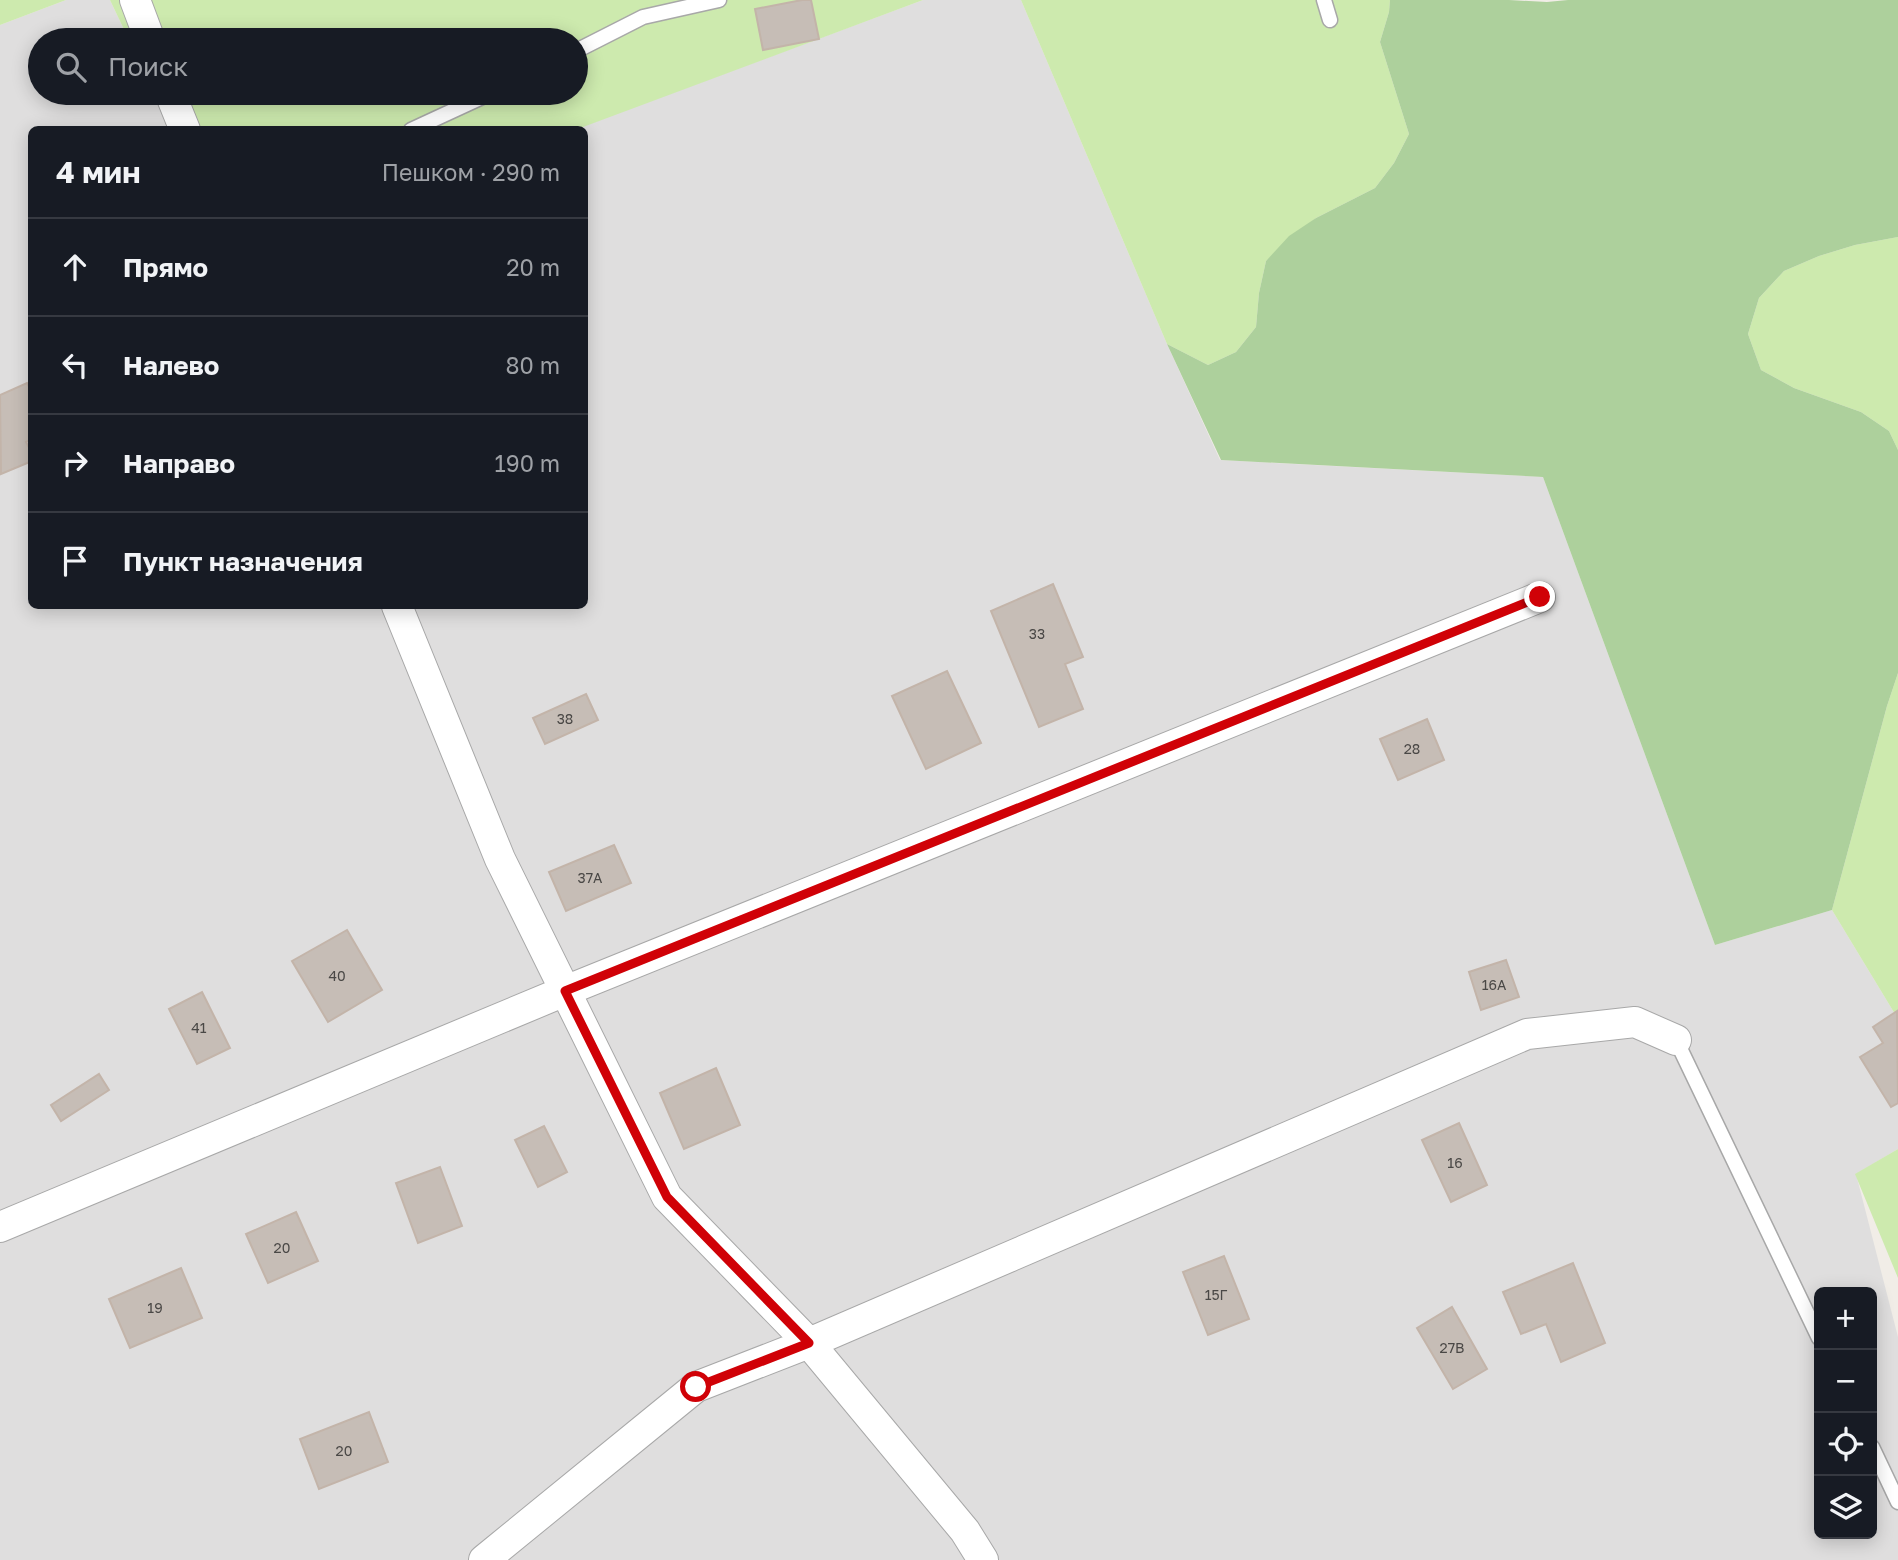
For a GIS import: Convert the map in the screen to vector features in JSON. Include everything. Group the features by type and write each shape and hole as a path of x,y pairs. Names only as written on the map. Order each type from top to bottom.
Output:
{"street":[{"path":"135,0 146,28"},
{"path":"175,105 183,126"},
{"path":"0,1227 565,991 1540,597"},
{"path":"398,609 500,859 667,1197 809,1343 965,1531 983,1560"},
{"path":"484,1560 696,1387 809,1343 1527,1034 1635,1022 1676,1041"}],"lane":[{"path":"588,45 643,17 719,0"},
{"path":"1324,0 1330,20"},
{"path":"420,126 465,105"},
{"path":"1676,1041 1814,1329"},
{"path":"1877,1458 1898,1502"}],"shaded area":[{"path":"66,0 110,0 123,28 28,28 28,105 161,105 172,126 28,126 28,609 588,609 588,126 583,126 923,0 1021,0 1167,344 1220,460 1543,477 1715,945 1832,910 1898,1019 1898,1149 1856,1174 1898,1337 1898,1560 0,1560 0,25"}],"green space":[{"path":"0,0 66,0 0,25"},
{"path":"110,0 923,0 586,126 172,126 161,105 588,105 588,28 123,28"},
{"path":"1021,0 1390,0 1380,42 1409,134 1394,163 1375,188 1316,218 1266,261 1259,293 1256,327 1236,352 1208,365 1167,344"},
{"path":"1390,0 1898,0 1898,237 1855,245 1784,271 1759,298 1748,334 1761,370 1794,388 1861,412 1889,431 1898,450 1898,673 1832,910 1715,945 1543,477 1221,460 1167,344 1208,365 1236,352 1256,327 1259,293 1266,261 1289,236 1316,218 1375,188 1394,163 1409,134 1380,42"},
{"path":"1898,237 1898,450 1889,431 1861,412 1794,388 1761,370 1748,334 1759,298 1784,271 1855,245"},
{"path":"1898,673 1898,1019 1832,910"},
{"path":"1898,1149 1898,1278 1855,1174"}],"building":[{"path":"811,0 819,39 763,50 755,9"},
{"path":"28,385 28,463 1,474 0,395"},
{"path":"1053,584 1083,657 1065,664 1083,709 1039,727 991,611"},
{"path":"947,671 981,743 926,769 892,696"},
{"path":"586,694 598,720 545,744 533,718"},
{"path":"1427,719 1444,760 1398,780 1380,739"},
{"path":"614,845 631,883 566,911 549,872"},
{"path":"347,930 382,990 328,1022 292,961"},
{"path":"1506,960 1519,997 1481,1010 1469,972"},
{"path":"202,992 230,1048 197,1064 169,1009"},
{"path":"1897,1011 1898,1103 1891,1107 1860,1057 1883,1043 1873,1027"},
{"path":"716,1068 740,1125 684,1149 660,1093"},
{"path":"99,1074 109,1090 61,1121 51,1105"},
{"path":"1459,1123 1487,1185 1451,1202 1422,1140"},
{"path":"544,1126 567,1172 538,1187 515,1140"},
{"path":"440,1167 462,1226 418,1243 396,1183"},
{"path":"296,1212 318,1261 268,1283 246,1234"},
{"path":"1224,1256 1249,1319 1208,1335 1183,1272"},
{"path":"1573,1263 1605,1343 1561,1362 1546,1324 1521,1334 1503,1292"},
{"path":"181,1268 202,1318 130,1348 109,1299"},
{"path":"1452,1307 1487,1369 1453,1389 1417,1328"},
{"path":"369,1412 388,1462 319,1489 300,1439"}],"route":[{"path":"696,1387 809,1343 667,1197 565,991 1540,597"}]}
